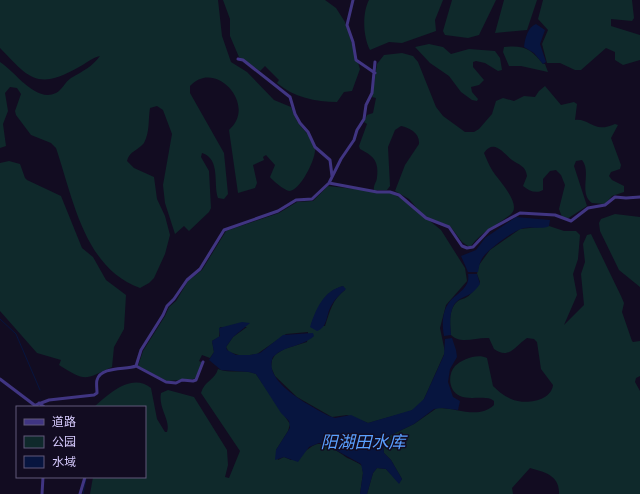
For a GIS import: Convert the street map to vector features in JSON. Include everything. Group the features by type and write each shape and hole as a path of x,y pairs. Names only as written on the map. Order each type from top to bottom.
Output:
{"street":[{"path":"353,0 347,25 353,42 356,60 375,73"},
{"path":"238,59 243,60 290,97 295,114 300,123 308,132 315,147 330,160 332,178"},
{"path":"136,366 141,350 164,315 167,306 174,299 188,279 200,269 224,230 278,211 296,200 312,199 329,183 341,159 354,140 357,130 364,119 366,105 372,93 375,62"},
{"path":"329,183 377,192 390,192 399,195 425,218 448,227 462,246 467,248 473,247 490,230 520,213 555,215 564,220 571,221 588,208 605,205 615,197 640,197"},
{"path":"0,379 37,405 49,400 94,395 97,393 97,381 99,376 114,369 136,366 163,382 176,384 181,380 193,381 196,380 203,362"},
{"path":"42,494 43,478"},
{"path":"80,494 85,478"}],"green space":[{"path":"0,0 218,0 222,36 231,62 247,72 274,100 291,107 297,121 310,137 314,145 315,154 310,167 298,186 289,191 278,185 270,177 275,165 266,155 263,157 264,160 253,165 257,183 255,188 238,193 229,130 237,120 239,109 236,98 230,88 221,81 211,78 200,79 190,86 190,93 224,153 228,194 224,199 218,198 214,166 208,156 202,153 201,157 209,171 211,208 209,212 189,231 184,226 175,234 165,203 163,185 172,134 163,110 157,106 150,108 146,139 142,145 130,155 127,161 134,168 154,177 157,199 165,216 170,235 165,254 154,278 149,283 140,288 121,278 106,265 93,248 83,229 75,209 56,148 51,143 31,135 16,115 15,111 21,94 17,88 10,87 5,93 8,111 3,124 6,146 0,148 0,62 33,90 40,94 48,95 58,92 71,78 90,66 100,56 65,74 53,78 35,78 27,74 0,48"},
{"path":"223,0 325,0 336,8 345,22 360,69 352,91 344,92 337,102 305,98 283,88 277,83 279,80 265,66 260,71 239,57 230,36 230,19"},
{"path":"369,0 443,0 435,20 436,31 402,43 389,42 370,50 366,39 364,25 365,11"},
{"path":"452,0 496,0 479,35 468,38 445,35 443,31"},
{"path":"504,0 537,0 527,30 495,33"},
{"path":"543,0 632,0 634,18 632,21 611,19 611,26 640,35 640,60 623,65 615,60 615,52 606,48 581,70 575,70 560,63 547,63 542,44 548,30 538,19"},
{"path":"429,44 443,47 451,54 469,49 495,51 500,58 502,70 498,71 485,63 476,61 473,62 473,67 484,80 479,85 471,87 472,92 478,99 477,101 472,100 461,92 449,76 430,63 415,47"},
{"path":"504,47 527,49 543,64 545,64 548,72 521,66 509,66 503,52"},
{"path":"402,53 413,56 418,62 436,107 443,116 465,132 474,132 479,129 492,114 496,101 503,98 514,101 524,96 535,97 545,86 561,105 574,102 577,104 575,120 584,121 597,127 608,127 615,124 618,125 611,138 621,165 620,169 611,172 609,176 612,180 624,186 624,192 612,196 605,204 592,203 586,194 585,165 582,160 576,161 574,166 587,206 567,219 562,217 559,209 565,185 561,175 556,170 550,171 543,179 543,190 538,192 530,191 523,186 527,176 524,168 499,149 491,147 484,153 492,170 512,199 514,205 513,211 510,215 480,236 471,246 468,246 462,242 450,226 429,218 420,212 409,199 395,191 405,165 419,144 418,137 414,132 401,126 395,130 388,147 390,186 387,190 374,190 377,177 376,163 372,156 360,149 359,146 367,124 364,122 367,115 373,113 376,98 372,97 377,64 384,55"},
{"path":"9,161 20,164 27,180 61,196 82,248 93,257 106,280 126,295 124,329 114,347 112,367 96,375 90,377 80,377 59,365 61,360 37,353 0,311 0,163"},
{"path":"328,186 391,193 404,200 441,230 465,268 467,281 446,305 440,328 445,352 421,404 411,411 368,423 347,415 332,417 297,397 275,376 271,367 272,360 275,355 284,349 307,342 308,332 286,334 257,354 242,356 229,352 226,347 233,337 247,327 220,327 219,337 212,341 214,352 210,358 202,355 199,361 203,363 196,378 193,379 167,381 138,366 143,351 169,307 176,301 188,281 202,270 226,231 279,213 297,202 313,201","holes":["343,286 345,290 334,302 325,326 311,325 322,301 326,296"]},
{"path":"615,214 640,217 640,287 619,270 600,231 599,223 601,219"},
{"path":"549,226 564,231 576,231 580,235 578,259 573,274 577,295 564,325 584,305 581,274 585,262 583,244 587,235 591,234 624,303 622,312 632,341 640,341 640,376 636,378 635,382 640,391 640,494 559,494 559,488 554,478 546,473 530,468 512,488 513,494 367,494 373,473 377,468 386,469 399,483 402,479 391,460 384,453 383,442 391,435 414,424 437,408 467,412 481,412 494,405 494,401 491,399 464,397 453,391 450,383 452,370 462,361 475,356 487,358 493,386 499,392 516,401 536,401 551,391 553,385 541,369 537,342 534,339 527,338 512,351 504,353 499,352 494,349 489,338 459,340 455,338 451,335 450,322 451,312 455,304 469,296 480,282 477,274 479,265 490,250 520,229"},
{"path":"218,369 256,374 290,424 288,431 276,450 278,460 284,457 291,460 315,445 325,445 362,466 363,473 360,494 90,494 93,478 146,478 146,406 95,406 120,387 136,383 143,384 151,388 157,419 165,432 167,432 168,427 161,404 161,393 168,390 194,397 227,450 228,465 225,477 229,478 240,451 201,393 204,386 217,373"}],"water":[{"path":"536,24 545,30 540,44 546,62 543,64 534,53 524,47 529,30"},
{"path":"516,217 550,220 549,226 543,228 524,228 514,232 502,240 483,257 478,272 468,272 461,256 476,250 485,238"},
{"path":"468,274 477,274 480,284 473,292 460,299 453,306 450,326 451,335 444,336 443,320 446,308 451,300 467,284"},
{"path":"343,286 346,289 334,301 329,309 323,327 317,331 310,327 318,307 325,296 336,288"},
{"name":"阳湖田水库","path":"242,322 250,323 233,337 226,347 227,350 236,355 260,353 283,335 313,333 314,336 309,340 283,350 273,357 272,366 275,375 281,384 300,400 329,416 335,418 351,415 368,423 412,410 424,399 444,355 445,339 452,338 457,357 450,369 448,382 453,397 460,401 458,410 442,408 434,409 414,424 391,435 383,442 384,453 391,460 402,479 399,484 386,469 377,468 373,473 367,494 360,494 363,473 361,464 325,444 319,443 309,447 298,462 284,457 275,460 276,450 290,428 289,421 281,413 256,374 221,370 209,360 214,352 212,341 220,336 219,328"}],"waterway":[{"path":"0,319 16,334 40,390"},
{"path":"83,494 86,479"}]}
